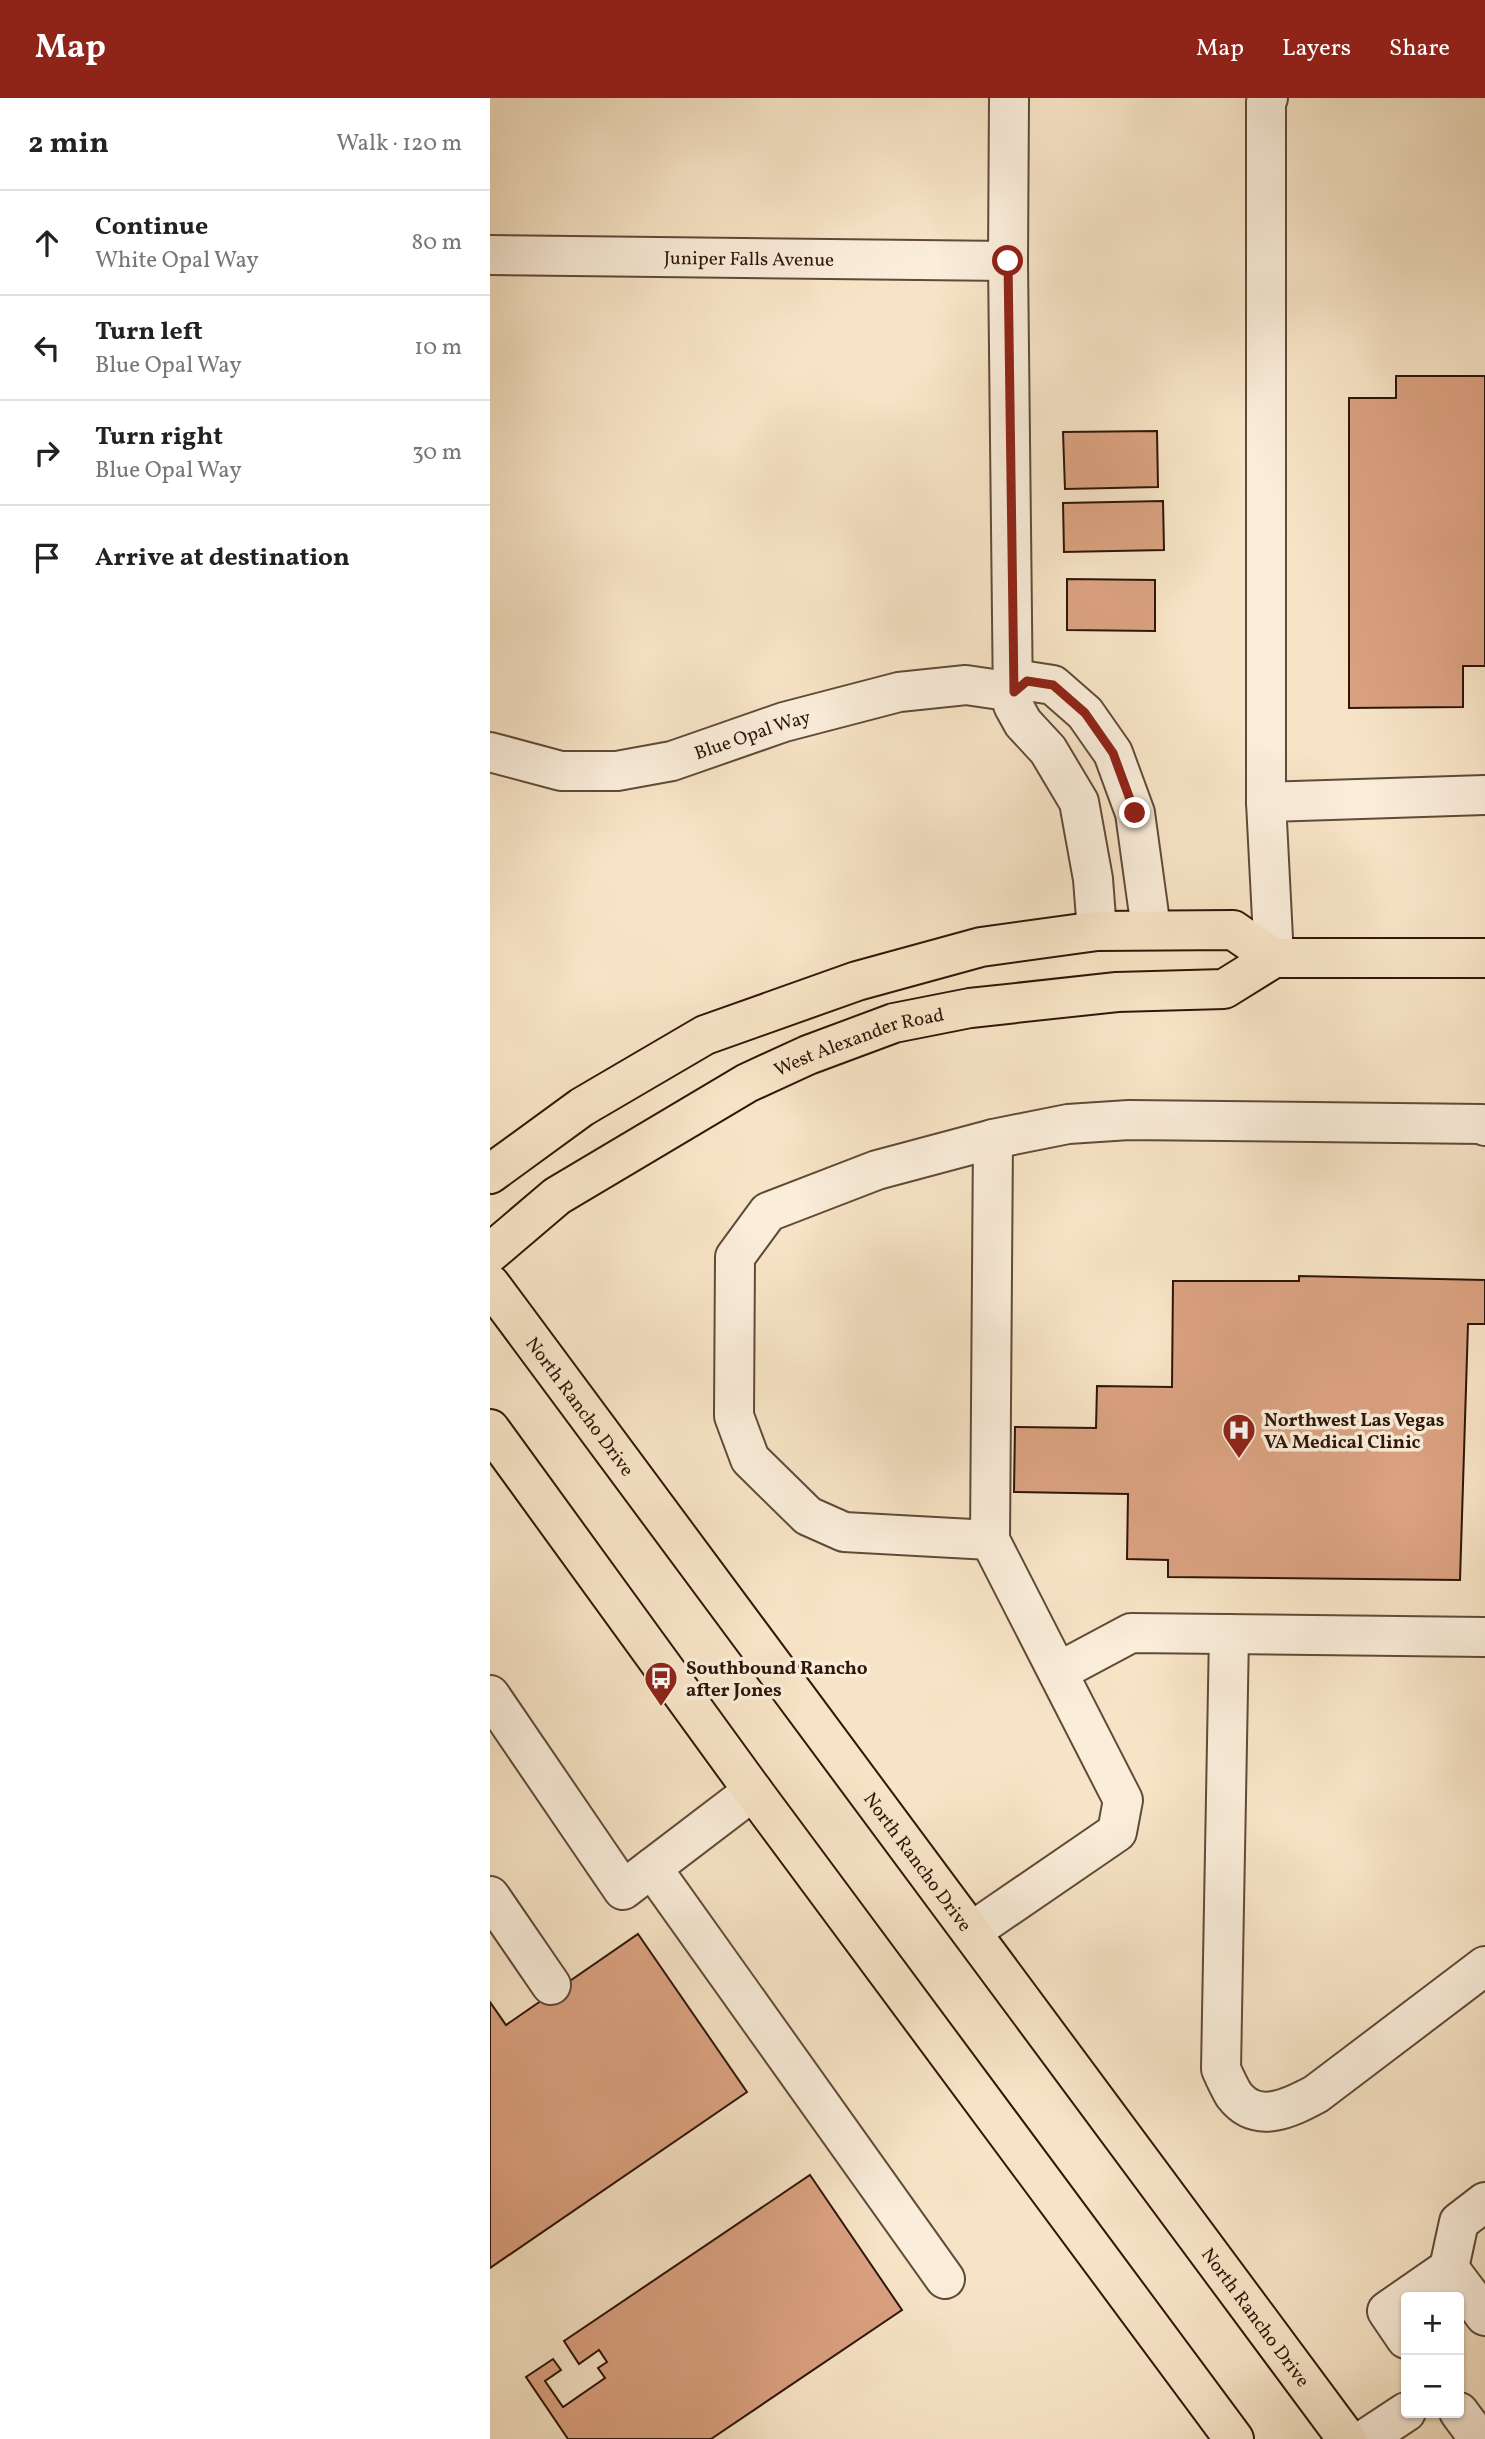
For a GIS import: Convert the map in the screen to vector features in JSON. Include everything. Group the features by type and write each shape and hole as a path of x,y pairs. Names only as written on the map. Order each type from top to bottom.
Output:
{"main road":[{"path":"490,1174 582,1107 705,1035 857,981 969,951 1097,931 1233,930 1274,958 1485,958"},
{"name":"West Alexander Road","path":"490,1253 557,1196 747,1083 808,1055 894,1023 970,1008 1117,992 1224,989 1274,958"},
{"name":"North Rancho Drive","path":"490,1284 1347,2439"},
{"path":"490,1429 753,1791 1234,2439"}],"street":[{"path":"1009,98 1013,705 1023,723 1048,750 1079,802 1093,879 1097,931"},
{"path":"1268,98 1266,802 1274,958"},
{"name":"Juniper Falls Avenue","path":"490,256 1008,261"},
{"name":"Blue Opal Way","path":"490,752 561,771 617,771 672,761 784,722 899,692 966,685 1014,692 1027,681 1053,685 1085,713 1113,753 1135,813 1151,929"},
{"path":"1048,750 1085,713"},
{"path":"1266,802 1485,795"},
{"path":"990,1540 844,1532 808,1516 750,1459 734,1416 735,1257 768,1212 877,1170 993,1139 1068,1124 1129,1120 1485,1126"},
{"path":"971,1932 1117,1832 1124,1800 990,1540 993,1139"},
{"path":"1058,1672 1131,1633 1485,1637"},
{"path":"1229,1634 1221,2069 1236,2096 1257,2112 1288,2109 1316,2094 1485,1966"},
{"path":"490,1695 623,1890 753,1791"},
{"path":"652,1868 945,2278"},
{"path":"490,1896 551,1985"},
{"path":"1414,2292 1449,2268 1460,2221 1485,2202"},
{"path":"1449,2268 1485,2316"},
{"path":"1401,2301 1387,2311 1401,2332"},
{"path":"1365,2439 1401,2415"},
{"path":"1463,2418 1479,2439"}],"building":[{"path":"1396,376 1485,376 1485,666 1463,666 1463,707 1349,708 1349,398 1396,398"},
{"path":"1157,431 1158,487 1065,489 1063,432"},
{"path":"1163,501 1164,550 1064,552 1063,503"},
{"path":"1067,579 1155,580 1155,631 1067,630"},
{"name":"Northwest Las Vegas VA Medical Clinic","path":"1299,1276 1485,1280 1485,1324 1468,1324 1460,1580 1168,1577 1168,1560 1127,1559 1128,1494 1014,1492 1015,1427 1096,1428 1097,1386 1172,1387 1173,1281 1299,1281"},
{"path":"638,1934 747,2092 490,2268 490,2002 506,2025"},
{"path":"810,2175 902,2310 711,2439 568,2439 526,2377 553,2359 561,2370 545,2381 563,2407 605,2378 598,2368 607,2362 599,2350 579,2364 564,2341"}],"place":[{"name":"Northwest Las Vegas VA Medical Clinic","path":"1239,1460"},
{"name":"Southbound Rancho after Jones","path":"661,1708"}],"route":[{"path":"1008,261 1014,692 1027,681 1053,685 1085,713 1113,753 1135,813"}]}
